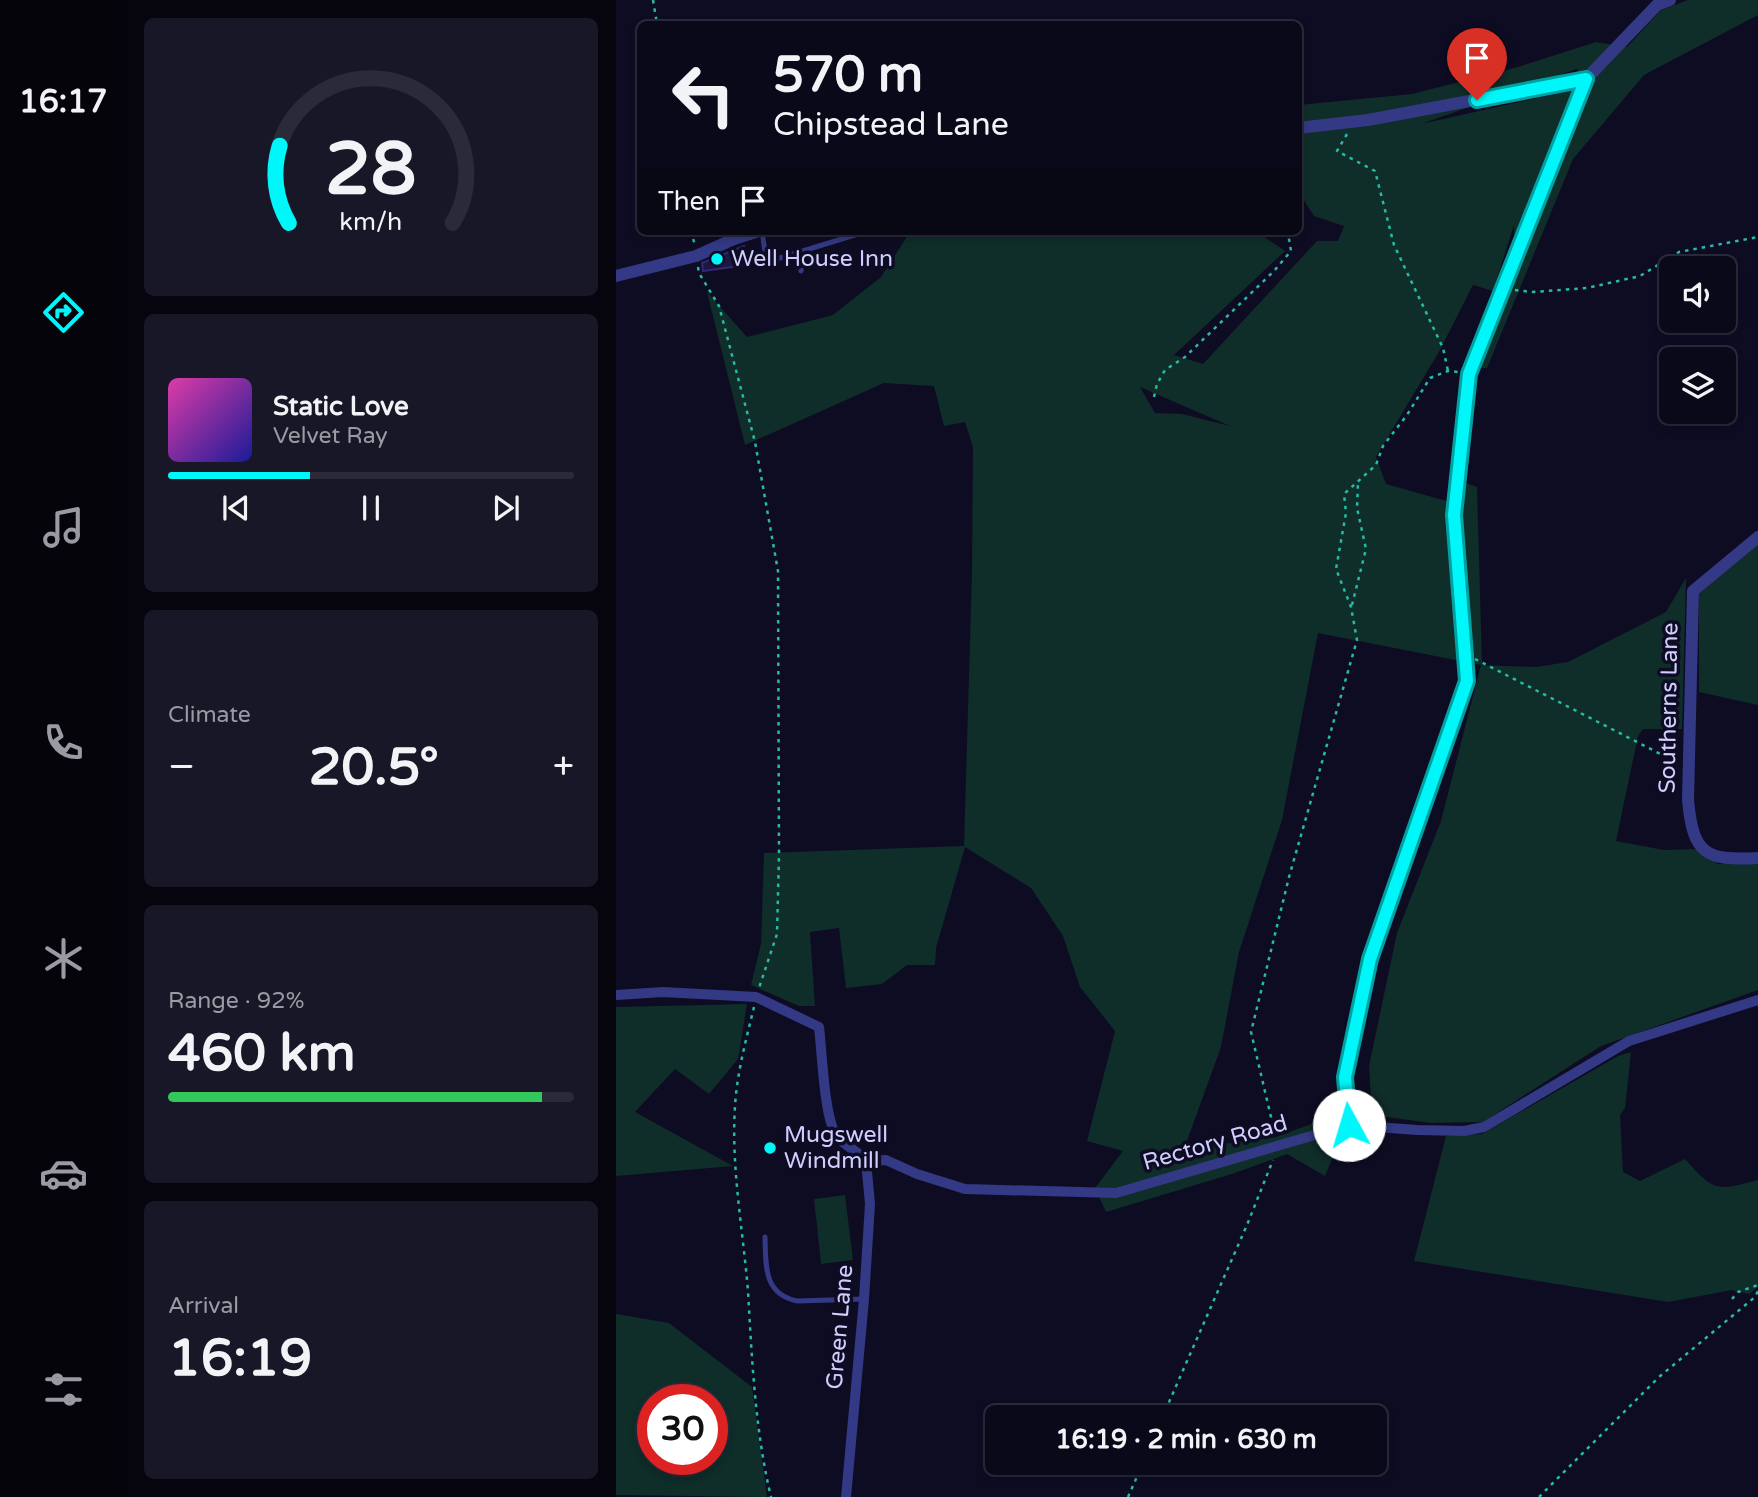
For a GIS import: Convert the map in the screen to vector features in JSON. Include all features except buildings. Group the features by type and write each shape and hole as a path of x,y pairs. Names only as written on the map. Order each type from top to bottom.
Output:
{"street":[{"path":"1349,1125 1345,1077 1370,959 1467,681 1454,515 1469,374 1586,79 1657,5 1670,0"},
{"path":"1302,128 1354,122 1586,79"},
{"path":"616,276 696,256 748,235"},
{"name":"Southerns Lane","path":"1758,537 1693,591 1688,800 1690,829 1697,842 1715,857 1758,858"},
{"path":"616,995 663,992 756,997 819,1027 830,1122 837,1137 857,1150 866,1161"},
{"name":"Rectory Road","path":"866,1161 886,1160 917,1174 965,1189 1116,1193 1349,1125 1452,1130 1484,1127 1629,1041 1758,1000"},
{"name":"Green Lane","path":"846,1497 870,1203 866,1161"}],"lane":[{"path":"762,235 765,252 771,258 780,258 855,235"},
{"path":"801,271 803,251"},
{"path":"765,1237 767,1272 772,1286 786,1299 864,1299"}],"path":[{"path":"653,0 656,21"},
{"path":"1354,122 1337,151 1375,171 1394,245 1443,348 1448,371"},
{"path":"1154,397 1157,384 1165,370 1185,356 1274,271 1291,251 1288,235"},
{"path":"1502,288 1532,292 1587,288 1640,276 1679,252 1758,237"},
{"path":"696,256 699,274 719,306 755,442 778,571 779,855 776,934 756,997 741,1061 735,1107 736,1172 744,1242 754,1387 771,1497"},
{"path":"1168,1405 1247,1225 1278,1147 1251,1032 1289,877 1357,640 1352,607 1336,569 1346,513 1344,494 1376,465 1383,446 1407,415 1430,378 1448,371 1469,374"},
{"path":"1352,607 1366,549 1357,508 1358,482"},
{"path":"1466,655 1689,768"},
{"path":"1732,1299 1738,1292 1758,1285"},
{"path":"1539,1497 1659,1377 1755,1297 1758,1291"},
{"path":"1128,1497 1138,1475"}],"green space":[{"path":"1688,0 1758,0 1758,15 1644,75 1573,159 1487,368 1478,368 1515,271 1514,225 1493,291 1473,285 1440,350 1376,457 1386,484 1450,502 1466,483 1477,487 1482,665 1536,667 1568,662 1666,612 1686,578 1682,729 1643,729 1638,736 1616,841 1664,850 1697,849 1718,864 1758,862 1758,990 1601,1046 1483,1122 1431,1123 1372,1115 1369,1066 1397,933 1441,821 1481,665 1318,633 1282,820 1239,952 1221,1047 1184,1149 1276,1137 1336,1115 1342,1136 1325,1176 1287,1154 1232,1174 1106,1212 1095,1188 1123,1151 1087,1141 1115,1031 1080,987 1063,936 1031,888 965,847 936,948 935,965 907,965 882,984 846,988 839,928 810,932 815,1006 799,1006 751,985 761,944 764,853 964,846 973,447 965,422 944,426 934,386 884,383 745,445 707,292 747,337 833,315 881,277 908,235 1262,235 1285,251 1174,355 1203,364 1317,241 1338,241 1344,226 1314,216 1302,198 1302,105 1412,94 1518,67 1596,42 1627,47 1661,10","holes":["1578,69 1569,91 1421,124","1140,387 1230,426 1182,414 1155,413"]},
{"path":"1758,542 1758,705 1699,692 1699,594"},
{"path":"747,1004 738,1059 709,1094 675,1069 635,1112 733,1166 616,1176 616,1007"},
{"path":"1631,1052 1625,1108 1620,1115 1623,1172 1640,1181 1685,1159 1703,1178 1717,1186 1733,1186 1758,1180 1758,1287 1749,1294 1732,1290 1668,1302 1414,1261 1446,1136 1482,1134 1618,1056"},
{"path":"845,1195 853,1260 821,1264 814,1199"},
{"path":"616,1314 669,1323 752,1387 767,1497 616,1495"}],"place":[{"name":"Well House Inn","path":"717,259"},
{"name":"Mugswell Windmill","path":"770,1148"}],"route":[{"path":"1349,1125 1345,1077 1370,959 1467,681 1454,515 1469,374 1586,79 1477,100"}]}
